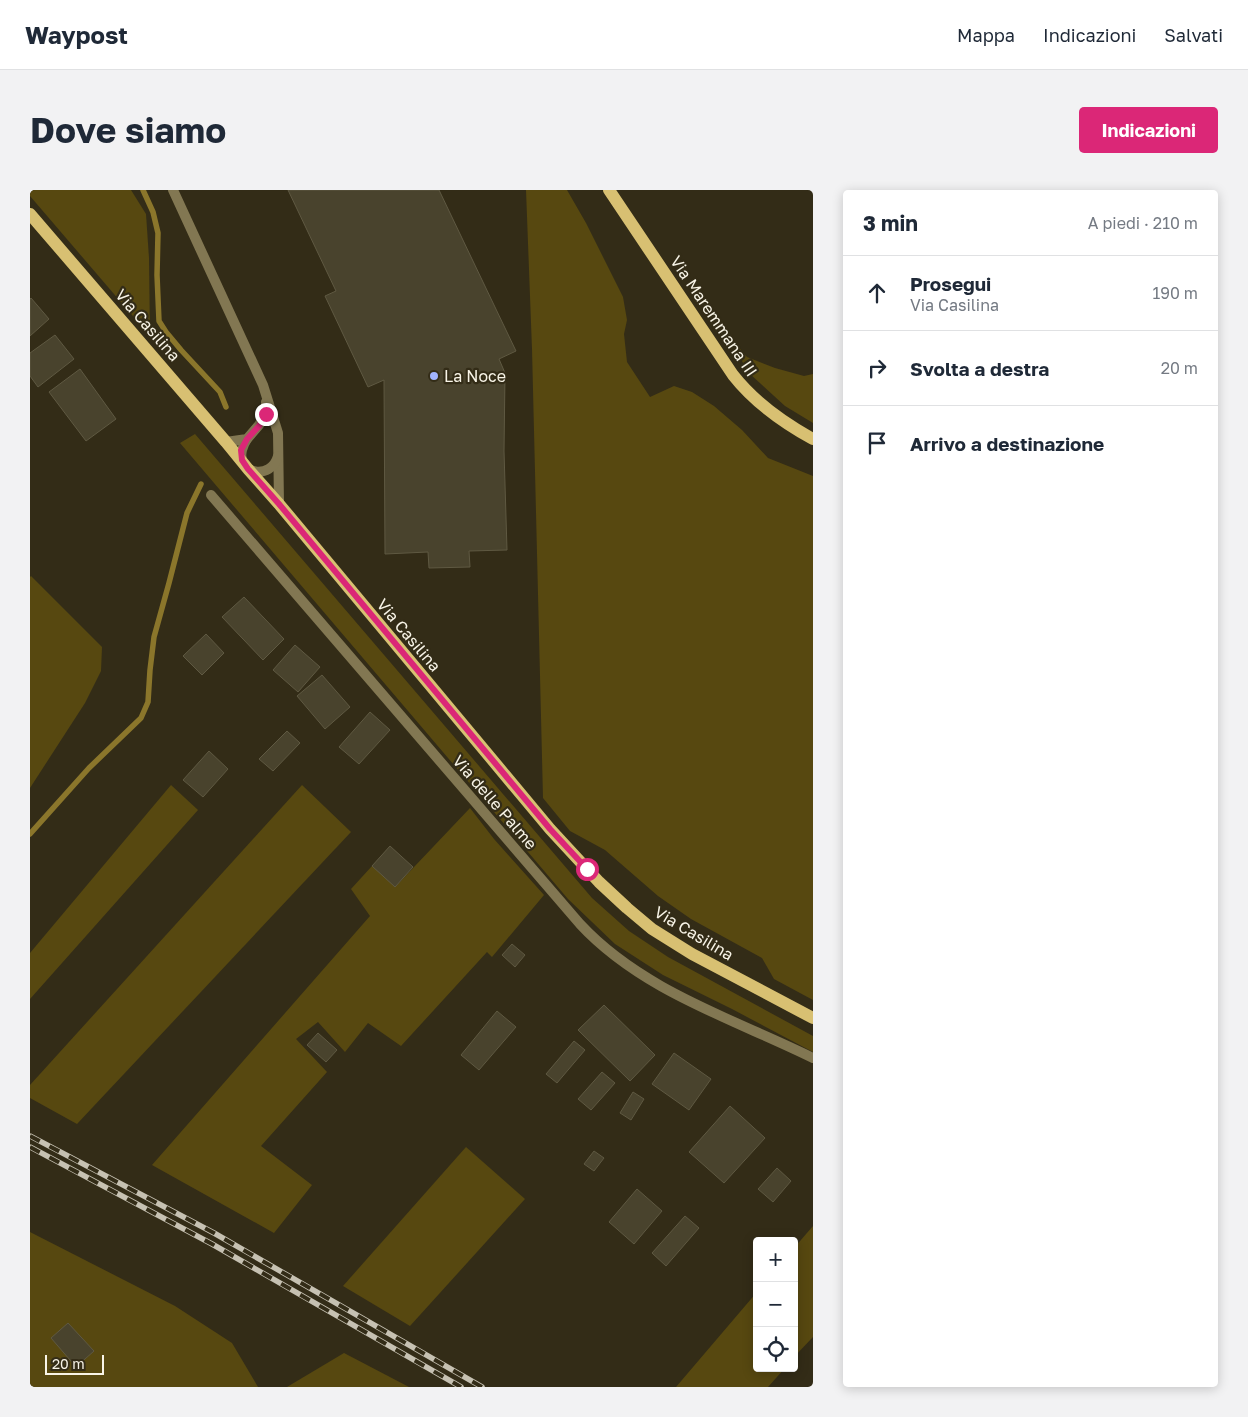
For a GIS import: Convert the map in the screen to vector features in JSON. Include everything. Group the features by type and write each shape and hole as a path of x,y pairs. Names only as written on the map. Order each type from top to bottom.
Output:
{"main road":[{"name":"Via Maremmana III","path":"609,190 733,375 746,391 778,417 813,439"},
{"name":"Via Casilina","path":"30,214 279,504 575,857 611,893 648,925 674,943 813,1018"}],"street":[{"path":"173,190 267,396 278,434 279,504"},
{"path":"267,396 266,414 241,450 242,460 248,469 254,472 261,472 268,470 273,465 277,459 278,452"},
{"path":"226,442 247,439"},
{"name":"Via delle Palme","path":"211,495 580,924 600,944 626,964 667,988 813,1058"}],"shaded area":[{"path":"30,190 131,190 146,214 149,258 150,336 30,196"},
{"path":"526,190 567,190 586,223 623,297 627,320 624,334 627,362 650,397 674,386 692,392 714,406 742,430 768,458 813,476 813,1000 774,979 762,958 691,919 658,896 605,850 570,831 543,798 532,349"},
{"path":"718,323 747,357 775,368 804,376 813,374 813,423 785,406 750,374"},
{"path":"195,434 592,898 629,931 668,957 813,1036 813,1052 663,975 615,944 568,899 180,443"},
{"path":"30,577 102,647 101,671 85,703 30,788"},
{"path":"171,785 198,810 30,999 30,953"},
{"path":"302,785 351,832 77,1124 30,1098 30,1085"},
{"path":"470,808 494,839 544,895 492,957 487,952 401,1046 368,1023 345,1052 318,1022 296,1039 327,1072 261,1146 312,1185 274,1233 152,1165 370,916 351,889 372,866 396,886"},
{"path":"466,1147 525,1199 410,1326 343,1286"},
{"path":"813,1226 813,1337 798,1353 798,1282 798,1243"},
{"path":"30,1232 175,1306 232,1343 258,1387 30,1387"},
{"path":"753,1297 753,1372 781,1372 768,1387 676,1387"},
{"path":"344,1353 409,1387 287,1387"}],"building":[{"name":"La Noce","path":"288,190 439,190 516,351 499,359 505,373 504,451 507,550 469,551 470,567 429,568 428,552 385,554 384,380 368,387 325,296 336,291"},
{"path":"30,299 49,319 30,336"},
{"path":"55,335 74,359 38,387 30,376 30,353"},
{"path":"80,369 116,419 86,441 49,392"},
{"path":"244,597 284,639 263,660 222,617"},
{"path":"206,634 224,653 202,675 183,656"},
{"path":"295,645 320,667 298,692 273,670"},
{"path":"322,675 350,707 325,729 297,696"},
{"path":"370,712 390,730 359,764 339,747"},
{"path":"287,731 300,743 273,771 259,759"},
{"path":"209,751 228,769 203,797 183,780"},
{"path":"390,846 413,867 395,887 372,866"},
{"path":"512,944 525,955 515,967 502,955"},
{"path":"604,1005 655,1055 630,1081 578,1030"},
{"path":"497,1011 516,1027 479,1070 461,1055"},
{"path":"318,1033 337,1050 326,1062 307,1045"},
{"path":"574,1041 585,1050 557,1083 546,1074"},
{"path":"674,1053 711,1079 689,1110 652,1084"},
{"path":"602,1072 615,1083 591,1110 578,1099"},
{"path":"633,1092 644,1099 631,1120 620,1113"},
{"path":"730,1106 765,1138 724,1183 689,1152"},
{"path":"594,1151 604,1158 594,1171 584,1164"},
{"path":"777,1168 791,1181 773,1202 758,1189"},
{"path":"637,1189 662,1211 634,1244 609,1222"},
{"path":"685,1216 699,1228 666,1266 652,1253"},
{"path":"68,1323 94,1351 76,1367 51,1338"}],"waterway":[{"path":"143,190 153,212 158,233 159,321 181,350 220,392 226,407"},
{"path":"30,834 89,768 141,718 148,702 154,637 187,513 201,484"}],"railway":[{"path":"30,1136 214,1233 482,1387"},
{"path":"30,1147 212,1244 461,1387"}],"place":[{"name":"La Noce","path":"434,376"}],"route":[{"path":"266,414 259,426 250,434 241,450 242,460 248,469 550,829 587,869"}]}
